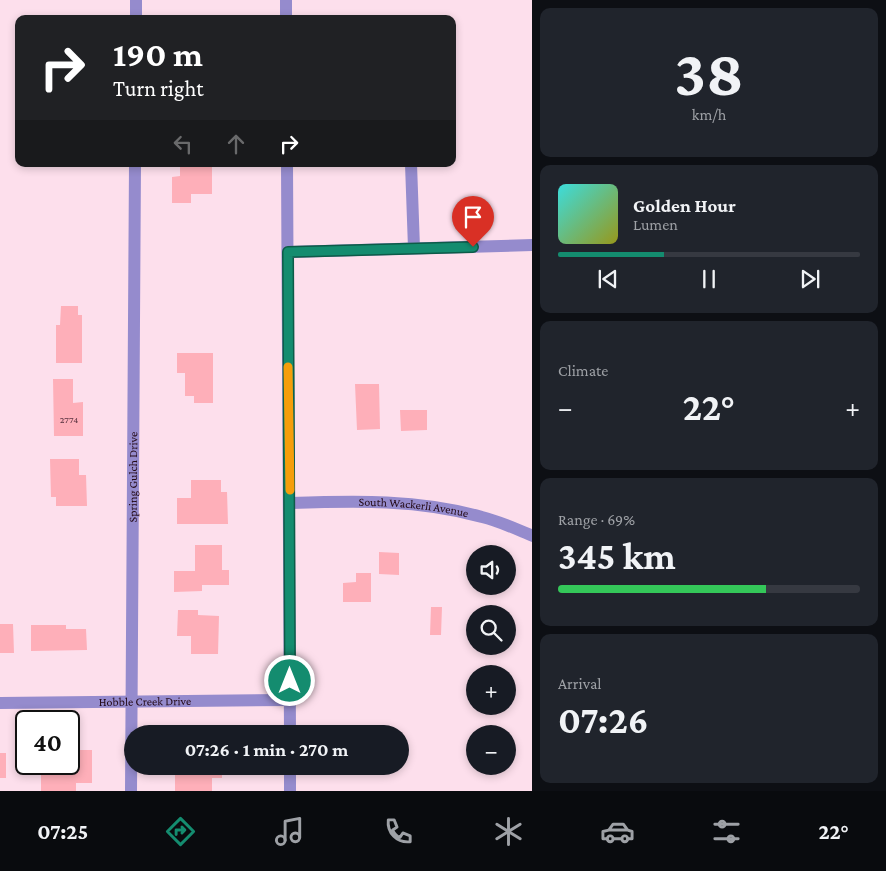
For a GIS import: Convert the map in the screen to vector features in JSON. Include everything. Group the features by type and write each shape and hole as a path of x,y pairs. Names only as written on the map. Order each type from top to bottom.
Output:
{"street":[{"path":"136,0 136,15"},
{"path":"286,0 286,15"},
{"name":"Spring Gulch Drive","path":"131,791 135,167"},
{"path":"287,167 290,725"},
{"path":"411,167 414,248"},
{"path":"288,252 532,245"},
{"name":"South Wackerli Avenue","path":"290,503 365,501 410,503 482,517 532,536"},
{"name":"Hobble Creek Drive","path":"0,703 290,700"},
{"path":"290,775 290,791"}],"building":[{"path":"180,167 212,167 212,194 191,194 191,203 172,203 172,177 180,176"},
{"path":"61,306 78,306 78,315 82,315 82,363 56,363 56,325 60,325"},
{"path":"177,353 213,353 213,403 194,403 194,396 185,396 185,373 177,373"},
{"path":"53,379 73,379 73,403 83,402 83,436 54,436"},
{"path":"355,384 379,384 380,429 357,430"},
{"path":"400,410 427,410 427,430 401,431"},
{"path":"50,459 79,459 79,475 86,475 87,506 56,506 56,497 51,497"},
{"path":"191,480 221,480 221,492 227,492 228,524 177,524 177,498 191,498"},
{"path":"195,545 222,545 222,570 229,570 229,585 202,585 202,591 174,592 174,571 195,571"},
{"path":"379,552 399,553 399,575 379,574"},
{"path":"356,573 371,573 371,602 343,602 343,583 356,582"},
{"path":"431,607 442,607 441,635 430,635"},
{"path":"178,610 198,610 198,615 219,616 218,654 191,654 191,636 177,636"},
{"path":"0,624 13,624 14,653 0,653"},
{"path":"31,625 66,625 66,629 86,629 87,650 31,651"},
{"path":"80,750 92,750 92,783 76,783 76,791 41,791 41,775 80,775"},
{"path":"0,753 6,753 6,778 0,778"},
{"path":"175,775 222,775 222,778 212,778 212,791 175,791"}],"slow traffic":[{"path":"288,367 290,490"}],"route":[{"path":"290,681 288,252 473,247"}]}
